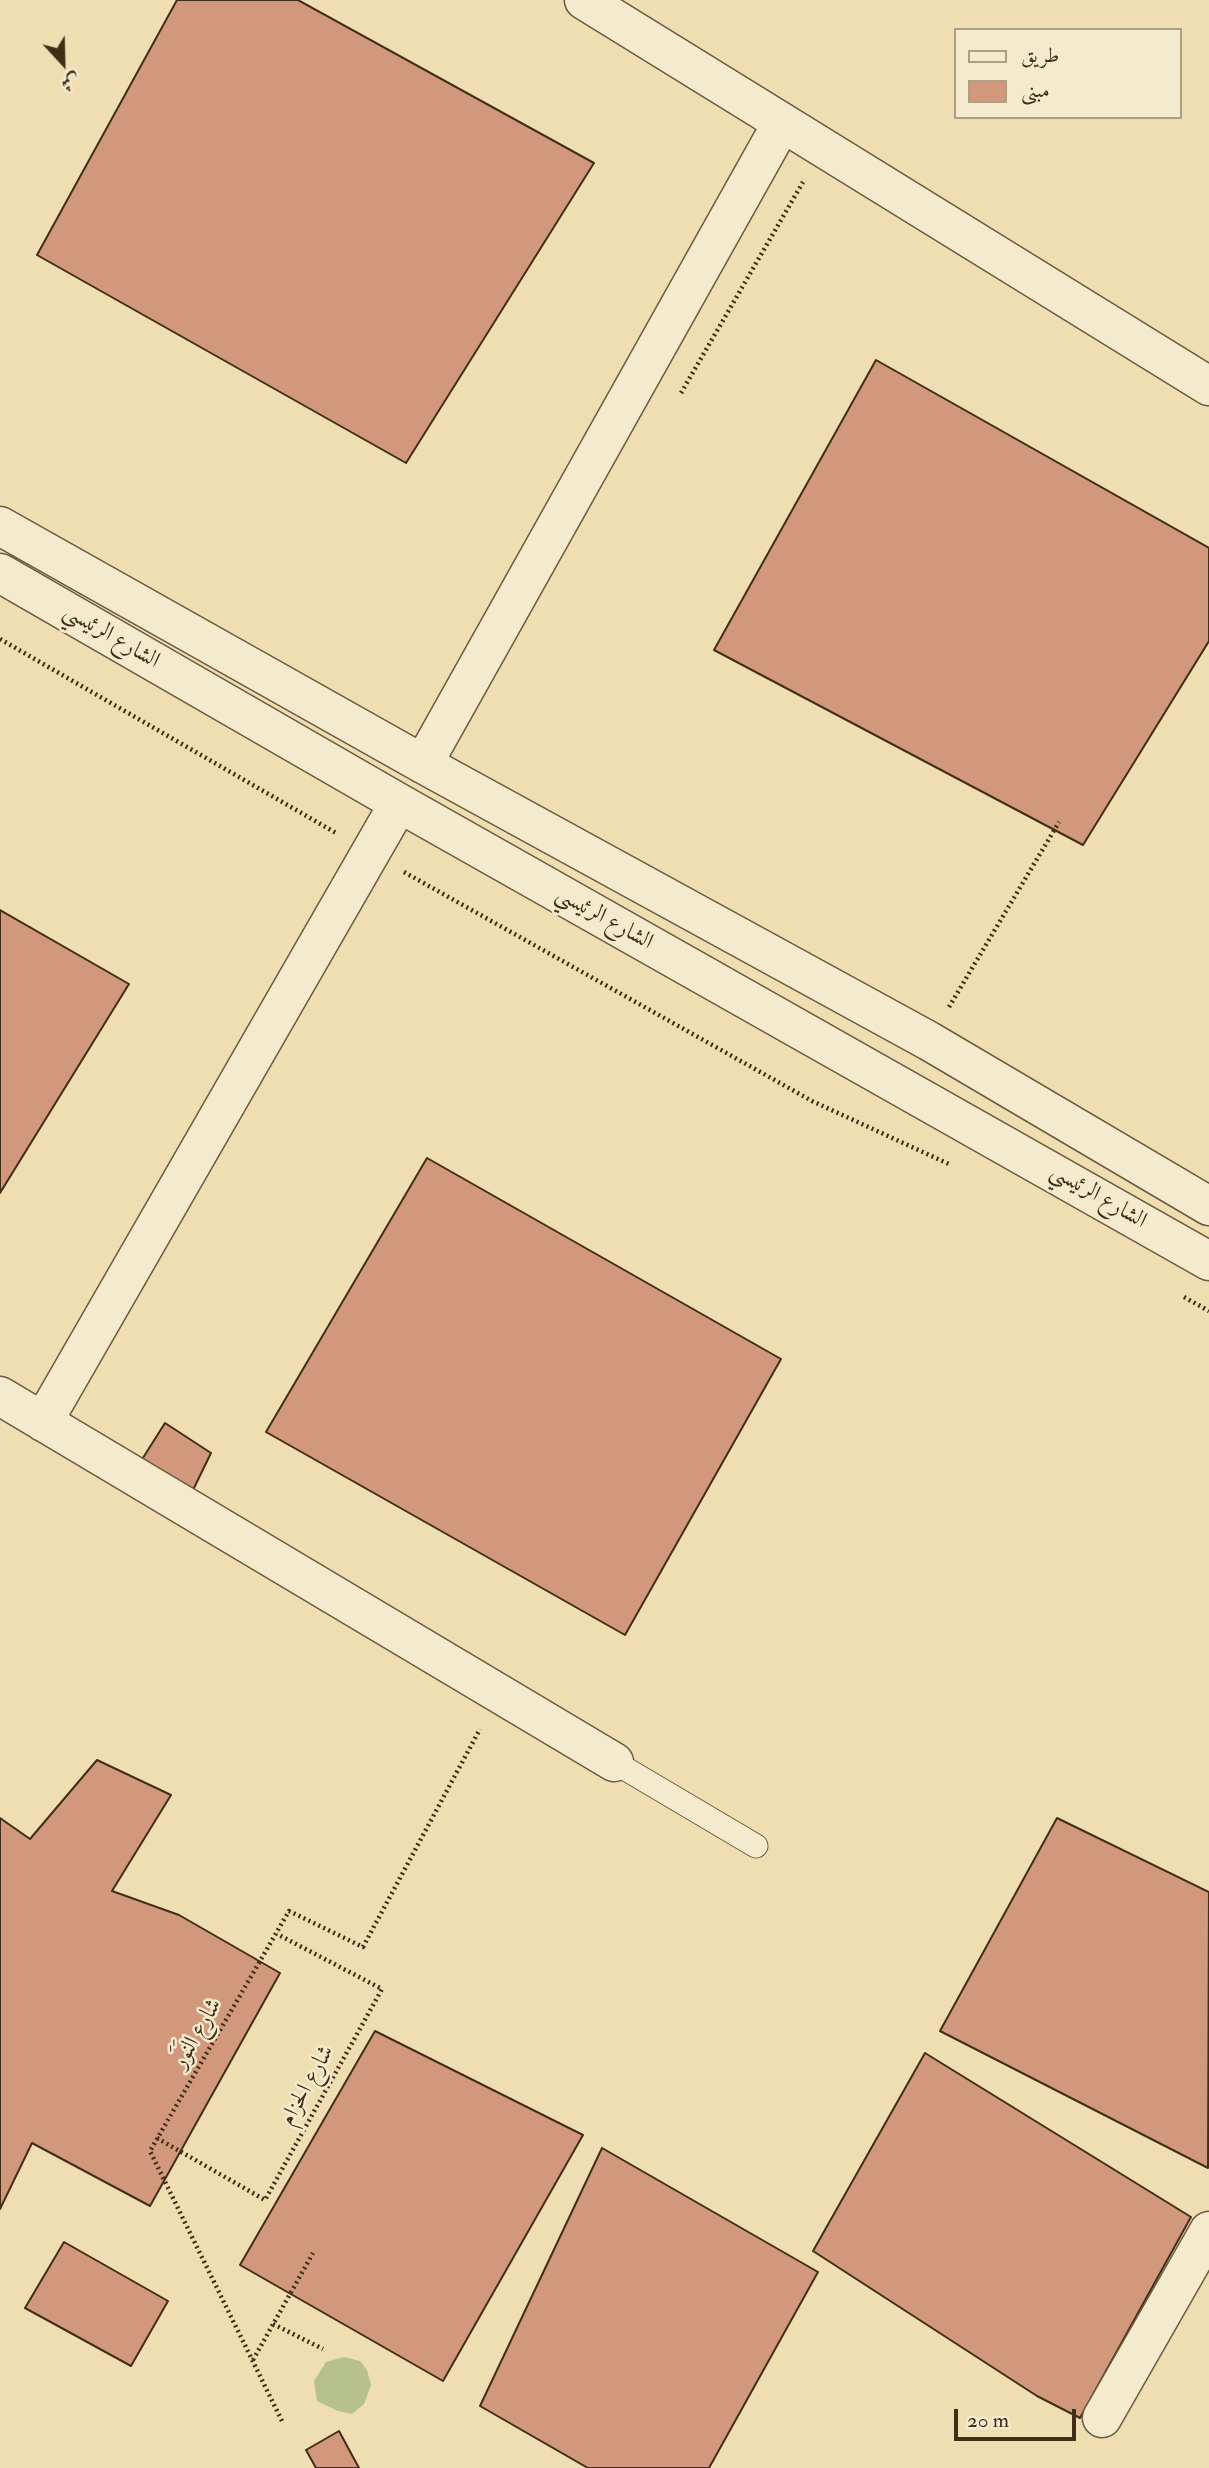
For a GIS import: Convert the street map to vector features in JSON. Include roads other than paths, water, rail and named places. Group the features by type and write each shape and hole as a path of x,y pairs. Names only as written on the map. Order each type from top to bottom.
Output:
{"street":[{"path":"584,0 1209,386"},
{"path":"423,764 782,123"},
{"name":"الشارع الرئيسي","path":"0,526 477,794 929,1041 1209,1206"},
{"name":"الشارع الرئيسي","path":"0,573 399,803 1209,1261"},
{"path":"345,772 369,734"},
{"path":"456,835 477,794"},
{"path":"43,1422 399,803"},
{"path":"1130,1215 1152,1172"},
{"path":"0,1396 614,1762"},
{"path":"1102,2418 1209,2231"}],"lane":[{"path":"614,1762 756,1846"}]}
